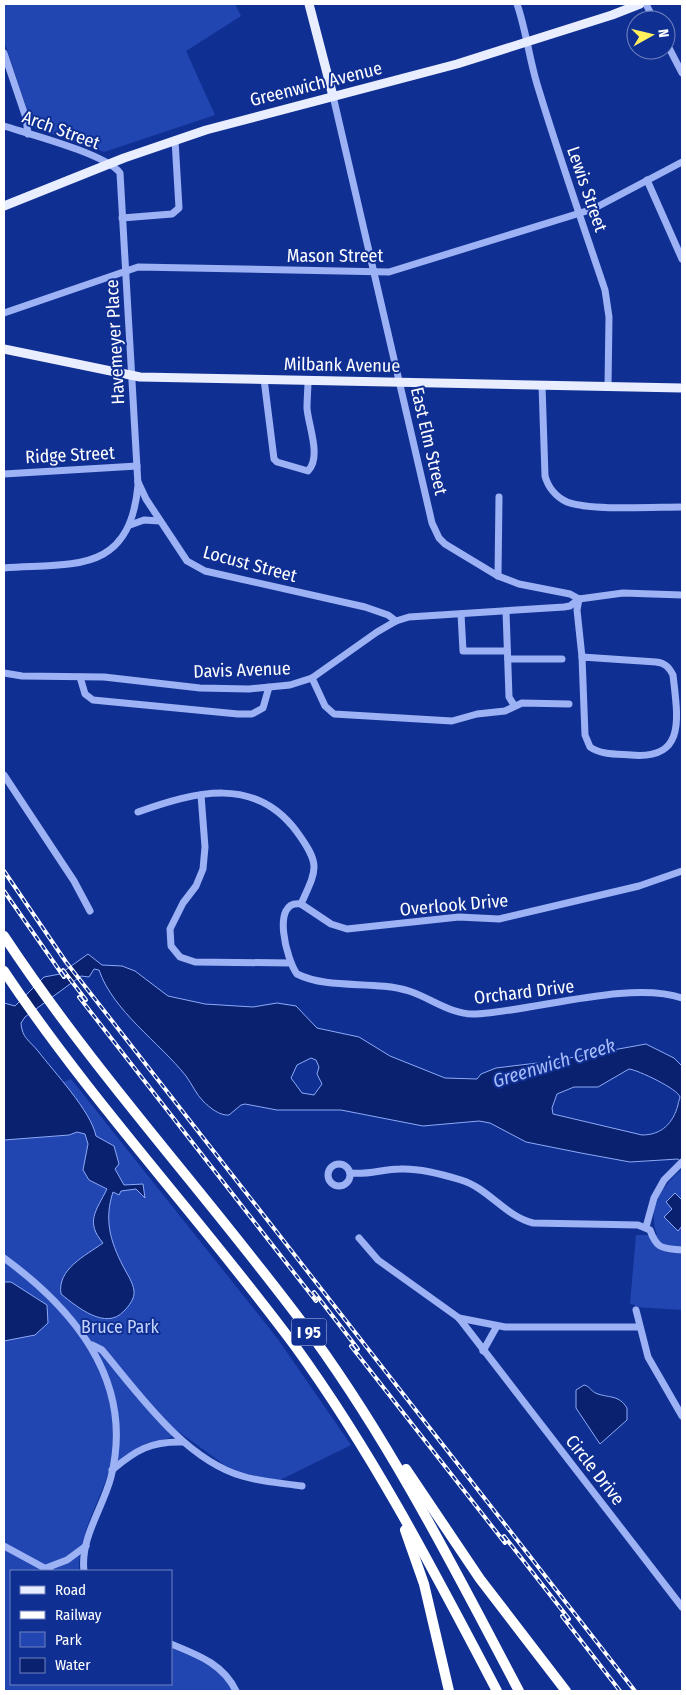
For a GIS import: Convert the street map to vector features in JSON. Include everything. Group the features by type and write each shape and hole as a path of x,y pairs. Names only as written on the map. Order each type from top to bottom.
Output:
{"highway":[{"name":"I 95","path":"4,936 51,1004 298,1318 380,1436 428,1519 519,1691"},
{"name":"I 95","path":"4,971 35,1015 294,1345 339,1409 386,1483 497,1691"},
{"path":"380,1436 418,1485 480,1579 566,1691"},
{"path":"386,1483 421,1571 449,1691"}],"main road":[{"path":"310,4 333,96"},
{"name":"Greenwich Avenue","path":"4,206 108,164 175,140 246,119 452,66 612,16 640,4"},
{"name":"Milbank Avenue","path":"4,349 132,376 682,388"}],"street":[{"name":"Lewis Street","path":"517,4 526,30 528,53 551,129 607,299 608,386"},
{"path":"4,53 26,118 28,134"},
{"path":"675,60 682,73"},
{"name":"East Elm Street","path":"333,96 435,532 450,547 498,576 519,584 570,594 579,599 623,594 682,595"},
{"name":"Arch Street","path":"4,126 108,164"},
{"path":"122,218 175,212 180,203 175,140"},
{"name":"Mason Street","path":"4,313 138,267 389,272 593,209 682,162"},
{"name":"Havemeyer Place","path":"4,568 71,564 95,559 110,550 130,526 135,508 137,466 120,172 108,164"},
{"path":"647,180 682,259"},
{"path":"264,379 274,459 277,462 308,471 311,468 314,448 307,408 308,380"},
{"path":"542,385 545,476 550,487 559,498 585,506 682,507"},
{"name":"Ridge Street","path":"4,474 137,466"},
{"name":"Locust Street","path":"137,480 146,499 187,561 205,571 365,607 388,615 396,621"},
{"path":"498,576 499,497"},
{"path":"130,526 144,520 160,521"},
{"path":"579,599 577,610 582,657 585,735 590,747 602,752 654,756 672,747 677,728 673,675 670,668 662,662 582,657"},
{"name":"Davis Avenue","path":"4,673 22,676 130,680 200,688 269,688 303,683 396,621 416,616 570,606 579,599"},
{"path":"506,611 509,697 514,705"},
{"path":"461,614 463,651 508,651"},
{"path":"508,659 562,659"},
{"path":"80,677 84,694 93,700 238,714 252,714 263,708 269,688"},
{"path":"312,678 325,706 334,714 452,721 477,714 505,711 514,705 522,703 569,704"},
{"path":"4,775 74,881 90,911"},
{"path":"138,812 187,795 224,793 268,804 289,821 310,850 315,866 314,877 301,904 292,904 283,919 291,963 195,962 180,957 171,946 170,929 183,903 196,886 203,869 205,847 201,795"},
{"name":"Overlook Drive","path":"301,904 331,924 347,928 459,917 489,920 639,886 682,871"},
{"name":"Orchard Drive","path":"291,963 297,974 303,977 408,991 450,1010 473,1014 626,994 660,993 682,998"},
{"path":"681,1164 664,1180 654,1198 646,1227 656,1244 661,1247 682,1250"},
{"path":"351,1173 412,1168 462,1180 524,1221 533,1223 604,1223 646,1227"},
{"path":"359,1238 378,1260 458,1318 497,1326 639,1327"},
{"path":"4,1258 60,1306 90,1343 105,1376 115,1413 115,1451 112,1470 86,1546 84,1570"},
{"path":"636,1310 648,1357 682,1416"},
{"name":"Circle Drive","path":"458,1318 682,1607"},
{"path":"484,1351 497,1326"},
{"path":"90,1343 102,1350 183,1442 214,1463 240,1476 302,1486"},
{"path":"112,1470 148,1445 166,1441 183,1442"},
{"path":"4,1546 48,1570 67,1560 86,1546"},
{"path":"172,1644 215,1665 228,1676 236,1691"}],"green space":[{"path":"4,4 235,4 241,16 186,51 215,115 104,152 35,128 4,41"},
{"name":"Bruce Park","path":"71,1079 277,1338 351,1445 278,1481 243,1473 226,1466 179,1432 169,1438 144,1444 125,1458 111,1465 86,1531 79,1558 79,1570 10,1570 10,1685 172,1685 172,1648 214,1669 233,1691 4,1691 4,1108"},
{"path":"682,1169 682,1310 635,1307 635,1305 630,1304 636,1235 657,1235 654,1215 658,1198 668,1183"}],"water":[{"path":"88,954 102,965 122,966 135,971 168,996 205,1004 253,1007 277,1003 296,1006 317,1028 359,1037 390,1056 445,1078 477,1079 481,1074 496,1068 537,1063 552,1066 569,1058 646,1044 674,1058 682,1066 682,1164 678,1159 630,1162 526,1142 490,1123 479,1121 423,1126 341,1110 277,1110 245,1104 229,1115 222,1114 206,1104 175,1063 126,1013 106,985 99,970 94,969 89,977 81,976 25,1017 21,1023 26,1038 80,1104 93,1126 96,1136 114,1146 119,1164 115,1169 124,1185 143,1184 145,1198 136,1189 121,1191 119,1195 113,1192 109,1211 110,1230 115,1248 131,1281 134,1294 128,1307 117,1317 109,1319 100,1318 83,1310 61,1294 63,1277 68,1270 81,1258 103,1243 94,1229 93,1222 96,1210 107,1189 89,1180 83,1170 88,1144 85,1134 77,1132 69,1135 4,1140 4,1003 15,1006 44,977 60,974","holes":["311,1058 316,1060 319,1067 317,1074 322,1084 314,1095 302,1093 291,1078 297,1065","629,1069 649,1076 672,1089 680,1097 676,1111 666,1127 655,1133 642,1135 553,1114 552,1108 557,1094 574,1087 598,1087"]},
{"path":"675,1193 682,1200 682,1226 678,1231 664,1217 672,1209 666,1202"},
{"path":"4,1282 11,1282 47,1305 48,1323 35,1335 4,1341"},
{"path":"584,1385 596,1393 621,1401 627,1408 627,1420 600,1444 576,1408 576,1390"}],"railway":[{"path":"4,871 66,962 635,1691"},
{"path":"4,891 64,977"},
{"path":"63,970 86,1000"},
{"path":"79,997 316,1301"},
{"path":"314,1292 358,1349"},
{"path":"351,1346 505,1543"},
{"path":"504,1536 569,1619"},
{"path":"562,1616 620,1691"}],"water label":[{"name":"Greenwich Creek","path":"554,1063"}]}
